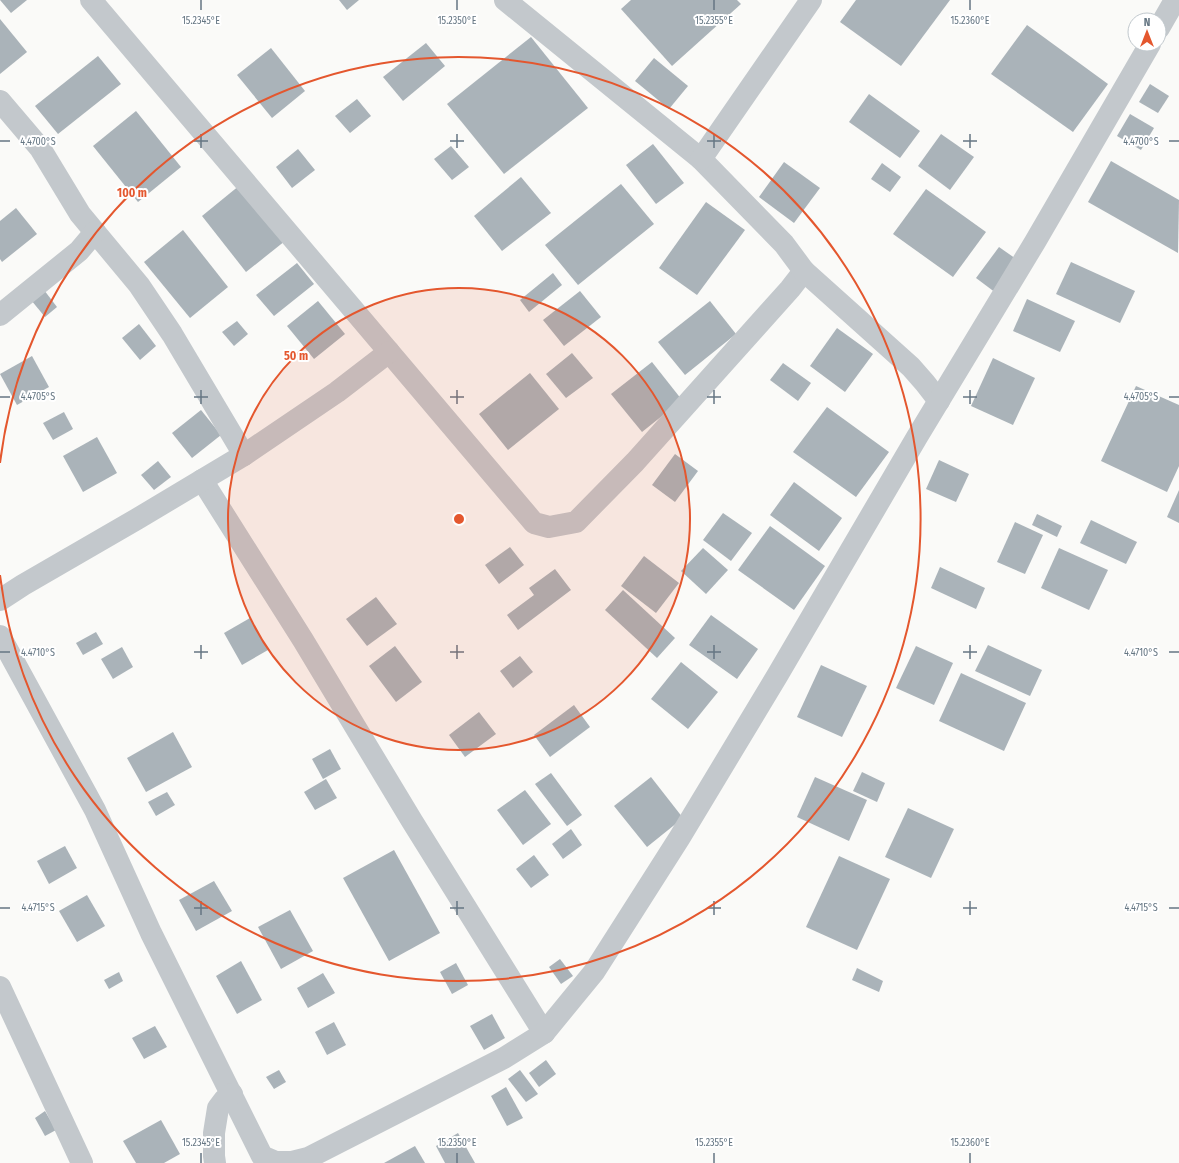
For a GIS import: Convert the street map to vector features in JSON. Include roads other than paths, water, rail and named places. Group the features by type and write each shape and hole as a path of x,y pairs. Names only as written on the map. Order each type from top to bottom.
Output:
{"street":[{"path":"91,0 534,523 549,527 576,522 640,457 790,289 804,271"},
{"path":"505,0 701,159 784,244 804,271 911,367 926,383 939,401"},
{"path":"701,159 811,0"},
{"path":"1167,14 1175,0"},
{"path":"0,636 95,810 151,933 262,1156 276,1162 292,1162 308,1158 414,1105 504,1058 544,1033 594,972 680,836 777,676 939,401 1035,242 1145,52"},
{"path":"0,100 40,148 80,214 139,285 172,334 244,455"},
{"path":"0,315 79,251 95,232"},
{"path":"0,600 244,455 337,392 389,352"},
{"path":"202,480 303,640 412,821 544,1033"},
{"path":"0,987 82,1163"},
{"path":"215,1163 214,1133 218,1108 224,1100 232,1094"}]}
